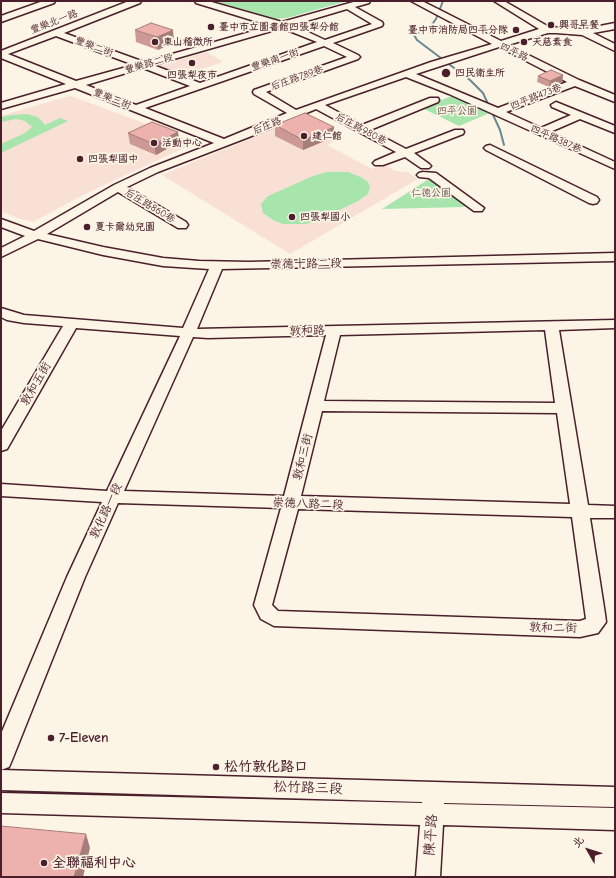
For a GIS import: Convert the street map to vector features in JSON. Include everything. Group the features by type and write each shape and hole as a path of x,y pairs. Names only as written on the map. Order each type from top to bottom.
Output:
{"street":[{"path":"1,19 51,1"},
{"name":"豐樂北一路","path":"1,55 137,1"},
{"path":"199,1 282,25 291,26 324,42"},
{"name":"豐樂路二段","path":"1,106 366,1"},
{"name":"四平路","path":"416,1 575,82 615,99"},
{"path":"498,1 547,30 584,32 615,26"},
{"name":"豐樂南一街","path":"136,108 379,24 347,6"},
{"name":"后庄路","path":"1,253 36,235 118,187 154,170 316,106 434,64 547,30"},
{"path":"584,32 615,48"},
{"name":"豐樂二街","path":"56,33 200,86"},
{"name":"后庄路789巷","path":"296,114 258,92 355,57 324,42"},
{"name":"豐樂三街","path":"1,55 224,143"},
{"name":"四平路387巷","path":"408,74 453,92 615,166"},
{"name":"四平路473巷","path":"498,112 575,82"},
{"path":"362,130 453,92"},
{"path":"556,105 615,130"},
{"name":"后庄路980巷","path":"316,106 405,153 424,171 432,175 478,208"},
{"path":"541,132 580,115"},
{"name":"后庄路980巷","path":"379,164 459,132"},
{"path":"490,148 593,200"},
{"name":"后庄路860巷","path":"118,187 182,225"},
{"name":"崇德十路二段","path":"1,223 36,235 103,251 163,262 217,265 286,265 615,257"},
{"name":"敦化路一段","path":"1,760 76,577 188,333 217,265"},
{"name":"敦和路","path":"5,318 208,334 615,324"},
{"name":"敦和五街","path":"1,445 72,323"},
{"name":"敦和二街","path":"263,605 268,614 274,618 284,619 580,629 591,627 596,622 596,614 551,326"},
{"name":"敦和三街","path":"263,605 291,503 334,331"},
{"path":"316,406 564,408"},
{"name":"崇德八路二段","path":"1,490 112,498 615,512"},
{"name":"松竹路三段","path":"1,780 433,803 615,819"},
{"name":"松竹路三段","path":"1,802 433,803 615,798"},
{"name":"陳平路","path":"428,877 433,803"}],"shaded area":[{"name":"四張犁夜市","path":"207,52 223,62 181,76 160,68 160,65"},
{"name":"四張犁國中","path":"71,96 190,140 188,146 85,194 33,222 17,218 1,211 1,116"},
{"name":"四張犁國小","path":"300,118 342,138 327,145 372,169 384,164 395,171 408,172 418,179 290,254 162,175"}],"green space":[{"path":"214,1 347,1 287,18 274,19"},
{"name":"四平公園","path":"454,95 492,112 459,126 422,108"},
{"path":"27,114 38,117 45,125 60,118 68,121 1,153 1,144 25,133 32,127 25,121 16,119 1,122 1,117"},
{"path":"327,172 348,172 361,177 367,181 370,186 368,194 358,201 317,221 306,224 283,224 273,220 263,213 261,204 268,196 313,176"},
{"name":"仁德公園","path":"432,177 468,204 464,207 382,209"}],"building":[{"path":"151,23 173,30 157,37 135,30"},
{"path":"551,70 563,75 550,81 538,76"},
{"path":"305,113 334,127 303,140 275,125"},
{"path":"152,122 178,132 154,144 128,133"},
{"name":"全聯福利中心","path":"1,826 86,834 74,877 1,877"}],"waterway":[{"path":"443,1 436,19 431,26 414,35 417,40 470,80 483,93 500,130 504,145"}],"place":[{"name":"興哥早餐","path":"551,25"},
{"name":"臺中市立圖書館四張犁分館","path":"211,27"},
{"name":"臺中市消防局四平分隊","path":"516,30"},
{"name":"東山稽徵所","path":"155,42"},
{"name":"天慈素食","path":"524,42"},
{"name":"四張犁夜市","path":"192,63"},
{"name":"四民衛生所","path":"446,73"},
{"name":"建仁館","path":"304,136"},
{"name":"活動中心","path":"154,143"},
{"name":"四張犁國中","path":"80,159"},
{"name":"四張犁國小","path":"292,217"},
{"name":"夏卡爾幼兒園","path":"87,227"},
{"name":"7-Eleven","path":"51,738"},
{"name":"松竹敦化路口","path":"216,767"},
{"name":"全聯福利中心","path":"44,863"}]}
